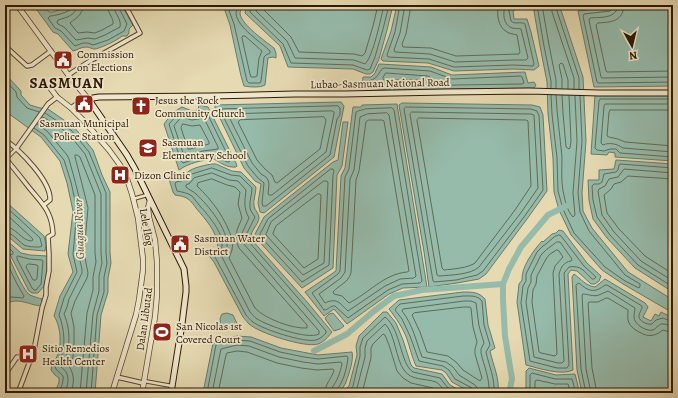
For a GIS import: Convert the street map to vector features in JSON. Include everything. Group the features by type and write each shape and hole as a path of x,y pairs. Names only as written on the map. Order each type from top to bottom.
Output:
{"main road":[{"name":"Lubao-Sasmuan National Road","path":"87,99 99,96 211,96 529,91 673,93"},
{"path":"87,99 127,155 135,169 184,269 186,286 182,324 171,393"}],"street":[{"path":"17,5 87,99 71,108"},
{"path":"68,75 140,33 125,5"},
{"path":"5,46 27,66 32,65 51,52"},
{"name":"Lele Ilog","path":"51,89 56,97 71,108 96,134 120,165 127,179 133,199 141,238 143,270 138,308 112,393"},
{"path":"18,393 34,350 46,295 49,271 48,237 53,234 50,218 44,205 6,159 16,149 46,107 56,97"},
{"path":"5,140 14,146 29,162 48,188 50,200 44,205"},
{"path":"133,199 149,197"},
{"name":"Dalan Libutad","path":"142,393 155,317 157,295 157,262 155,240 149,217 149,197"},
{"path":"6,371 17,357 20,358 21,355 31,358"},
{"path":"117,377 172,386"}],"water":[{"path":"43,5 49,12 53,12 73,5 121,5 133,25 129,29 127,36 122,36 105,46 95,49 84,47 73,51 58,34 53,32 37,10 37,7"},
{"path":"223,5 242,5 240,14 245,23 274,48 276,58 268,58 265,85 258,87 244,86 230,25"},
{"path":"247,5 393,5 379,59 373,72 366,74 353,69 288,67 280,46 245,13"},
{"path":"397,5 515,5 516,9 513,11 514,19 527,19 539,66 534,70 514,69 454,71 428,63 383,61 381,59 391,31"},
{"path":"533,5 561,5 561,10 583,77 586,141 582,193 583,211 592,228 628,272 673,300 673,313 602,270 571,235 559,210 554,192 547,82"},
{"path":"624,5 673,5 673,86 594,87 578,11"},
{"path":"379,64 431,67 452,75 525,72 528,83 534,82 536,85 534,88 392,90 362,88 363,77 371,77 375,73"},
{"name":"Guagua River","path":"5,74 21,91 21,95 30,105 48,109 74,127 93,150 110,192 111,263 108,278 108,292 101,315 95,393 55,393 59,378 51,370 52,364 56,359 60,347 60,334 57,321 54,316 60,296 73,272 68,254 73,211 67,183 60,161 41,137 5,111"},
{"path":"595,95 673,95 673,161 615,157 615,153 609,152 607,155 591,154"},
{"path":"341,102 344,106 334,157 264,213 260,212 258,203 261,184 255,181 244,168 215,108 215,105"},
{"path":"402,103 532,105 540,107 543,115 547,191 486,274 479,279 429,287 399,105"},
{"path":"397,104 427,287 403,288 389,294 347,324 334,309 324,316 305,292 336,271 341,176 345,168 353,107 361,107 362,105"},
{"path":"199,105 208,107 236,163 236,167 227,166 214,159 196,162 179,170 164,124 172,114 182,107 192,111 198,110"},
{"path":"343,122 348,122 342,166 337,175 333,268 302,288 254,236 264,217 333,162 338,160"},
{"path":"616,160 673,164 673,292 635,268 607,238 593,219 589,200 588,180 599,180 599,170 614,169"},
{"path":"216,164 232,171 241,172 256,187 254,206 259,218 252,233 251,239 332,332 322,342 312,345 282,339 254,328 243,317 210,257 218,247 213,231 207,221 190,201 185,197 175,195 169,179 171,177 176,178 184,176 192,169"},
{"path":"5,201 44,236 46,245 45,251 23,249 5,235"},
{"path":"559,230 563,231 587,263 601,276 599,281 595,284 591,284 577,271 571,270 568,274 573,370 568,372 550,371 526,365 517,302 519,284 522,280 522,275 526,264 542,241 543,242"},
{"path":"5,239 21,253 47,256 45,285 38,293 32,293 29,291 7,249"},
{"path":"5,247 23,287 30,295 42,299 41,306 18,301 9,302 5,305"},
{"path":"574,274 586,284 595,287 605,279 645,303 648,307 643,317 651,321 655,314 659,316 661,312 673,318 673,393 582,393 577,370 572,277"},
{"path":"472,292 485,299 488,325 495,348 490,351 497,377 498,393 472,393 452,382 442,370 416,366 407,339 397,320 389,309 399,300"},
{"path":"383,312 387,312 396,323 411,365 414,368 442,374 450,385 464,393 342,393 349,386 357,355 356,346 359,336"},
{"path":"227,313 233,315 239,328 222,328 220,318 222,314"},
{"path":"333,313 344,326 334,331 325,318 329,314"},
{"path":"237,336 251,337 281,348 318,355 352,352 350,371 339,393 203,393 213,343 215,341"},
{"path":"529,368 556,375 575,374 579,393 526,393 526,371"}],"waterway":[{"path":"509,393 512,379 505,336 503,284 521,247 548,215 566,206"},
{"path":"314,351 347,334 394,296 422,290 503,284"}],"place":[{"name":"Commission on Elections","path":"63,60"},
{"name":"Sasmuan Municipal Police Station","path":"84,104"},
{"name":"Jesus the Rock Community Church","path":"141,106"},
{"name":"Sasmuan Elementary School","path":"148,148"},
{"name":"Dizon Clinic","path":"120,175"},
{"name":"Sasmuan Water District","path":"180,244"},
{"name":"San Nicolas 1st Covered Court","path":"162,332"},
{"name":"Sitio Remedios Health Center","path":"28,354"}],"district":[{"name":"SASMUAN","path":"67,83"}]}
